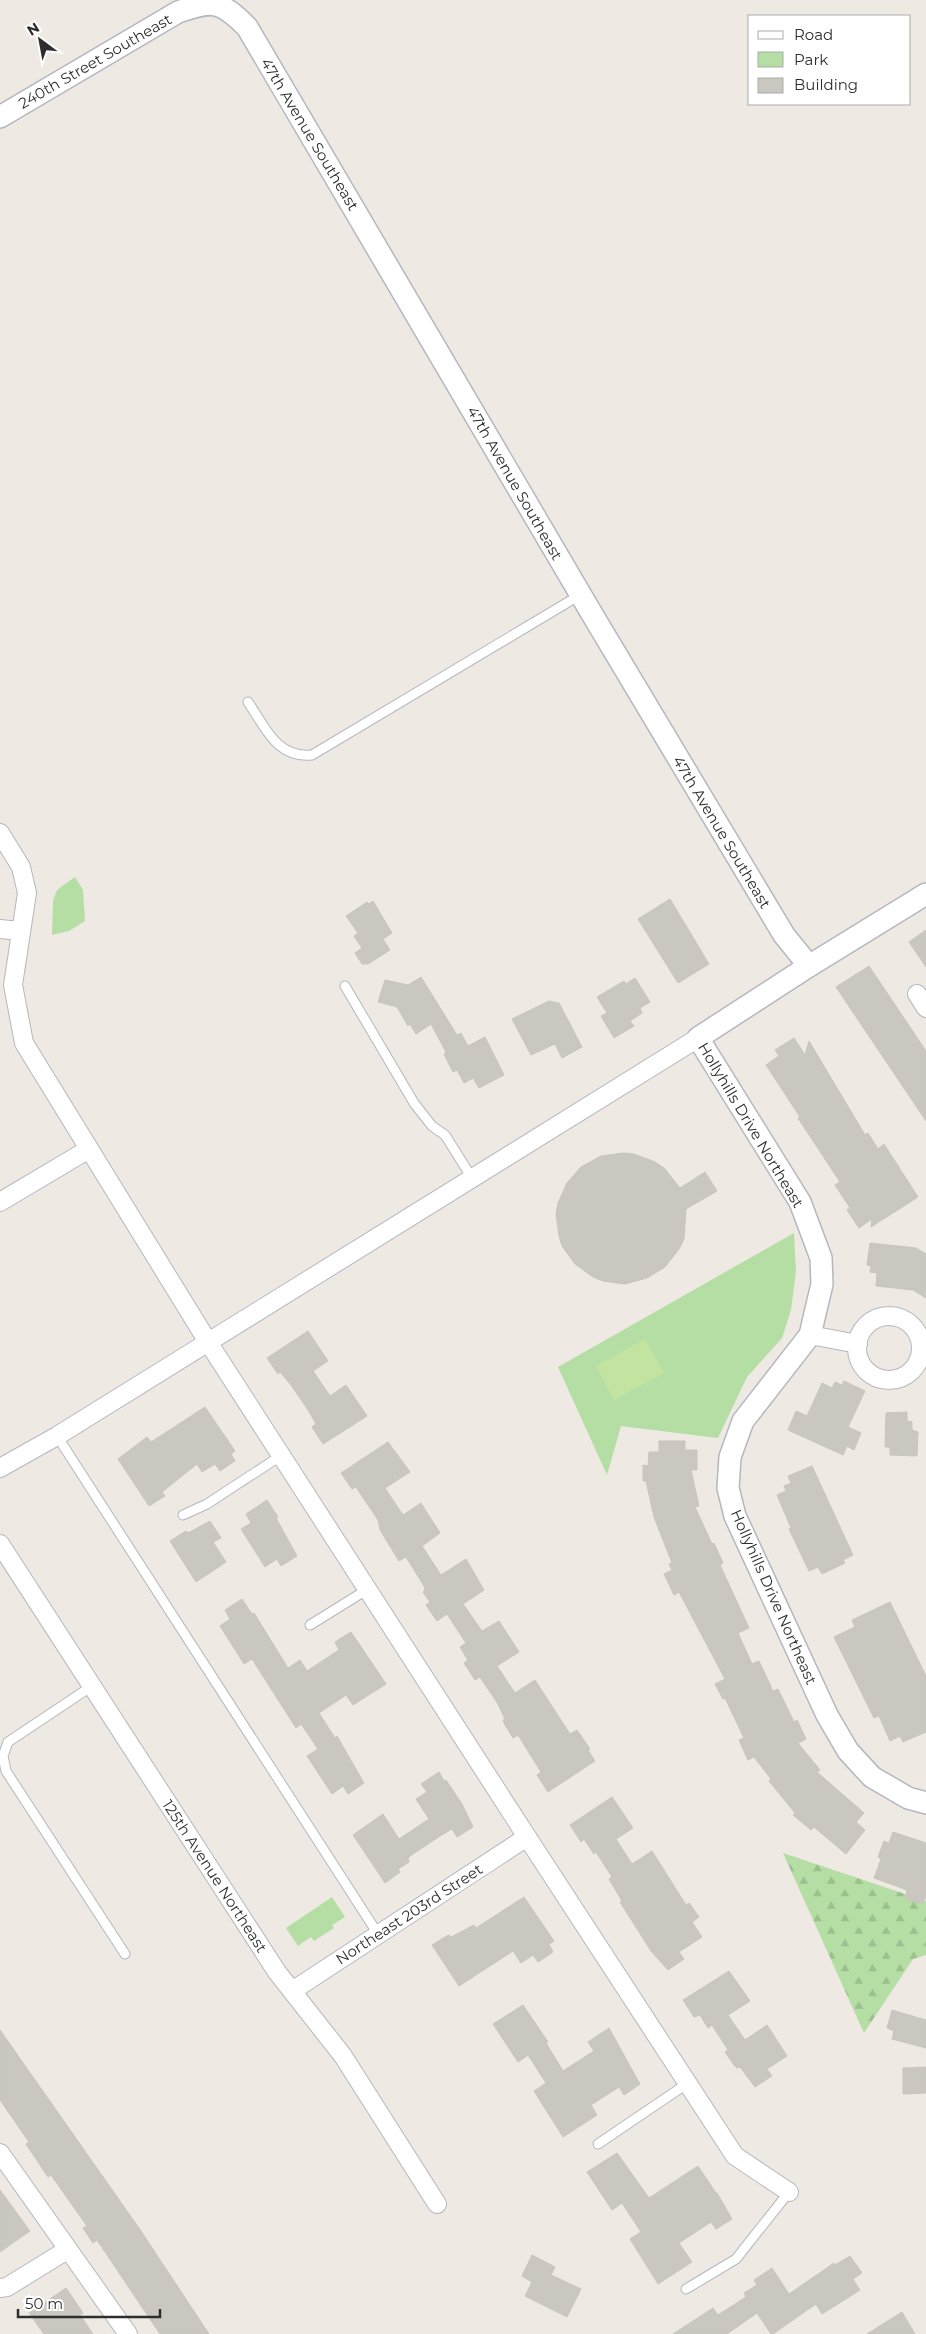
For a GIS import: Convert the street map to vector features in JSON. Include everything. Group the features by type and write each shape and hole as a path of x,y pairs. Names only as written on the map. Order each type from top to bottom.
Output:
{"street":[{"name":"240th Street Southeast","path":"0,116 178,12 207,2"},
{"name":"47th Avenue Southeast","path":"207,2 233,13 247,27 580,595 784,935 809,966"},
{"path":"0,833 21,867 27,893 13,985 24,1043 88,1150 208,1342 527,1838 735,2156 789,2192"},
{"path":"0,1468 57,1436 698,1038 809,966 926,894"},
{"path":"0,929 20,931"},
{"name":"Hollyhills Drive Northeast","path":"698,1038 800,1202 821,1258 822,1284 810,1334 744,1421 730,1457 728,1488 739,1525 827,1715 848,1751 872,1776 908,1798 926,1803"},
{"path":"0,1202 88,1150"},
{"path":"810,1334 858,1344"},
{"name":"125th Avenue Northeast","path":"0,1544 292,1991 343,2056 437,2204"},
{"name":"Northeast 203rd Street","path":"292,1991 527,1838"},
{"path":"0,2153 128,2334"},
{"path":"0,2288 7,2287 67,2250"}],"lane":[{"path":"248,702 277,744 285,751 298,756 312,755 580,595"},
{"path":"345,986 414,1103 432,1126 445,1134 472,1178"},
{"path":"57,1436 378,1934"},
{"path":"183,1515 207,1504 282,1455"},
{"path":"310,1625 368,1589"},
{"path":"92,1686 8,1742 2,1756 6,1771 125,1954"},
{"path":"598,2144 688,2083"},
{"path":"686,2289 736,2259 789,2192"}],"green space":[{"path":"75,877 83,890 85,921 69,931 52,935 53,901 57,890"},
{"path":"794,1233 796,1271 791,1310 782,1338 747,1377 718,1438 621,1426 607,1475 558,1367"},
{"path":"645,1339 664,1373 614,1400 596,1366"},
{"path":"783,1853 926,1901 926,1955 913,1959 864,2033"},
{"path":"332,1897 345,1917 332,1925 334,1928 314,1941 311,1937 298,1946 286,1928"}],"building":[{"path":"670,899 709,964 678,983 638,919"},
{"path":"373,901 392,933 383,939 390,950 368,964 362,964 355,953 362,948 354,936 358,933 346,916 367,902 369,904"},
{"path":"926,930 926,967 909,942"},
{"path":"869,966 926,1051 926,1121 836,987"},
{"path":"421,977 457,1035 461,1033 468,1046 485,1037 504,1075 479,1088 473,1078 464,1083 457,1070 453,1072 444,1054 446,1052 431,1024 416,1034 410,1024 408,1026 397,1007 378,1002 385,980 408,985"},
{"path":"635,978 650,1002 640,1008 642,1013 630,1021 634,1026 614,1038 601,1016 607,1013 597,997 624,981 626,984"},
{"path":"549,1001 559,1003 582,1047 562,1058 555,1044 531,1055 512,1019"},
{"path":"794,1038 805,1055 809,1041 865,1135 868,1133 878,1149 884,1144 918,1197 871,1227 872,1219 859,1228 847,1210 850,1208 835,1185 840,1182 766,1065 779,1056 775,1050"},
{"path":"623,1153 634,1154 655,1162 664,1168 680,1188 705,1172 717,1191 686,1209 684,1239 665,1267 647,1278 625,1284 603,1281 593,1277 575,1264 562,1246 556,1214 558,1203 567,1183 581,1167 601,1156"},
{"path":"870,1243 916,1248 926,1254 926,1298 913,1290 876,1286 877,1273 870,1272 871,1266 867,1265"},
{"path":"308,1331 328,1361 313,1371 330,1396 346,1385 367,1416 323,1444 312,1427 316,1424 308,1410 291,1385 280,1372 278,1374 267,1358"},
{"path":"844,1381 865,1391 848,1427 861,1433 854,1450 847,1446 843,1455 788,1430 796,1411 807,1416 822,1383 832,1388 835,1382 842,1385"},
{"path":"205,1407 235,1451 231,1454 235,1461 220,1471 215,1464 202,1472 197,1464 162,1492 165,1496 149,1506 118,1459 147,1437 151,1442"},
{"path":"907,1412 907,1421 912,1422 912,1430 918,1432 917,1456 890,1455 890,1447 885,1447 886,1413"},
{"path":"659,1441 685,1441 685,1450 697,1450 697,1470 691,1470 699,1506 695,1507 723,1563 720,1565 749,1628 738,1633 752,1664 759,1661 773,1691 778,1689 794,1722 797,1720 806,1739 798,1743 820,1770 817,1772 864,1813 856,1822 865,1830 846,1854 814,1827 811,1830 793,1815 795,1813 769,1781 771,1779 754,1757 748,1760 739,1740 744,1738 725,1698 723,1699 715,1684 725,1679 679,1592 674,1595 664,1574 672,1570 669,1564 672,1563 654,1517 646,1481 643,1481 643,1465 648,1466 649,1452 659,1452"},
{"path":"388,1442 410,1472 385,1488 403,1515 421,1503 440,1533 422,1546 441,1575 466,1559 484,1590 463,1604 482,1631 499,1621 519,1652 497,1666 515,1693 535,1680 570,1734 577,1730 590,1749 588,1750 595,1761 548,1792 537,1775 541,1772 518,1735 513,1738 505,1725 503,1720 505,1719 498,1704 480,1677 475,1680 464,1663 468,1660 460,1647 466,1643 447,1614 437,1621 426,1605 430,1602 423,1592 425,1590 424,1586 406,1557 399,1561 380,1530 378,1520 356,1487 352,1489 341,1473"},
{"path":"812,1466 853,1555 843,1560 845,1563 822,1574 818,1567 809,1571 789,1529 791,1528 777,1495 786,1491 784,1486 791,1483 788,1476"},
{"path":"267,1500 278,1517 276,1518 297,1556 281,1566 277,1559 265,1567 241,1529 251,1523 246,1514"},
{"path":"210,1521 221,1538 213,1542 226,1562 196,1582 170,1541 186,1531 188,1533"},
{"path":"242,1599 252,1614 254,1613 288,1668 300,1660 307,1671 339,1650 335,1642 351,1632 386,1684 353,1705 346,1695 319,1713 335,1738 337,1736 364,1783 348,1794 343,1786 332,1794 307,1756 318,1749 301,1724 296,1728 252,1659 244,1664 220,1626 230,1619 225,1610"},
{"path":"890,1602 926,1676 926,1732 903,1742 900,1736 890,1741 879,1716 874,1718 834,1637 855,1627 852,1620"},
{"path":"439,1772 462,1804 473,1827 457,1837 452,1829 440,1836 410,1856 409,1862 398,1869 400,1872 385,1883 353,1835 383,1814 399,1839 429,1819 416,1799 427,1792 421,1784"},
{"path":"612,1797 633,1828 616,1839 632,1864 652,1851 686,1905 689,1903 699,1917 692,1922 702,1937 679,1952 684,1959 668,1970 651,1951 620,1902 622,1901 609,1879 612,1877 596,1852 594,1854 584,1839 581,1842 570,1825"},
{"path":"893,1832 926,1843 926,1896 923,1904 905,1899 907,1890 874,1878 881,1859 878,1857 884,1841 889,1843"},
{"path":"524,1897 554,1941 549,1944 553,1952 538,1962 533,1955 521,1963 513,1951 459,1986 432,1945 449,1935 451,1937 474,1925 476,1928"},
{"path":"729,1971 750,2001 728,2015 745,2040 767,2025 787,2056 767,2069 772,2076 755,2087 740,2067 737,2068 734,2065 725,2052 728,2050 712,2025 708,2028 700,2015 694,2017 683,2000"},
{"path":"523,2005 548,2042 546,2043 563,2071 594,2051 588,2042 609,2028 640,2084 624,2095 619,2087 591,2105 597,2115 563,2137 534,2091 546,2083 528,2055 518,2062 493,2024"},
{"path":"892,2010 926,2020 926,2048 892,2039 894,2031 887,2028"},
{"path":"0,2030 141,2231 209,2334 160,2334 97,2240 93,2243 83,2228 87,2226 51,2175 48,2177 26,2144 29,2142 0,2100"},
{"path":"926,2067 926,2093 903,2094 903,2068"},
{"path":"617,2153 649,2198 698,2166 732,2219 716,2229 711,2222 679,2243 692,2262 658,2284 630,2239 641,2232 622,2203 612,2210 587,2172"},
{"path":"0,2190 30,2231 0,2252"},
{"path":"532,2255 555,2267 551,2275 581,2289 567,2317 525,2296 532,2282 522,2276"},
{"path":"850,2256 862,2273 853,2279 860,2290 822,2314 816,2304 773,2334 771,2334 757,2313 727,2334 673,2334 713,2308 718,2315 746,2297 744,2293 757,2285 754,2280 772,2268 789,2294 834,2263 835,2265"},
{"path":"66,2288 83,2313 80,2315 93,2334 44,2334 29,2313"},
{"path":"902,2312 915,2334 867,2334"}]}
